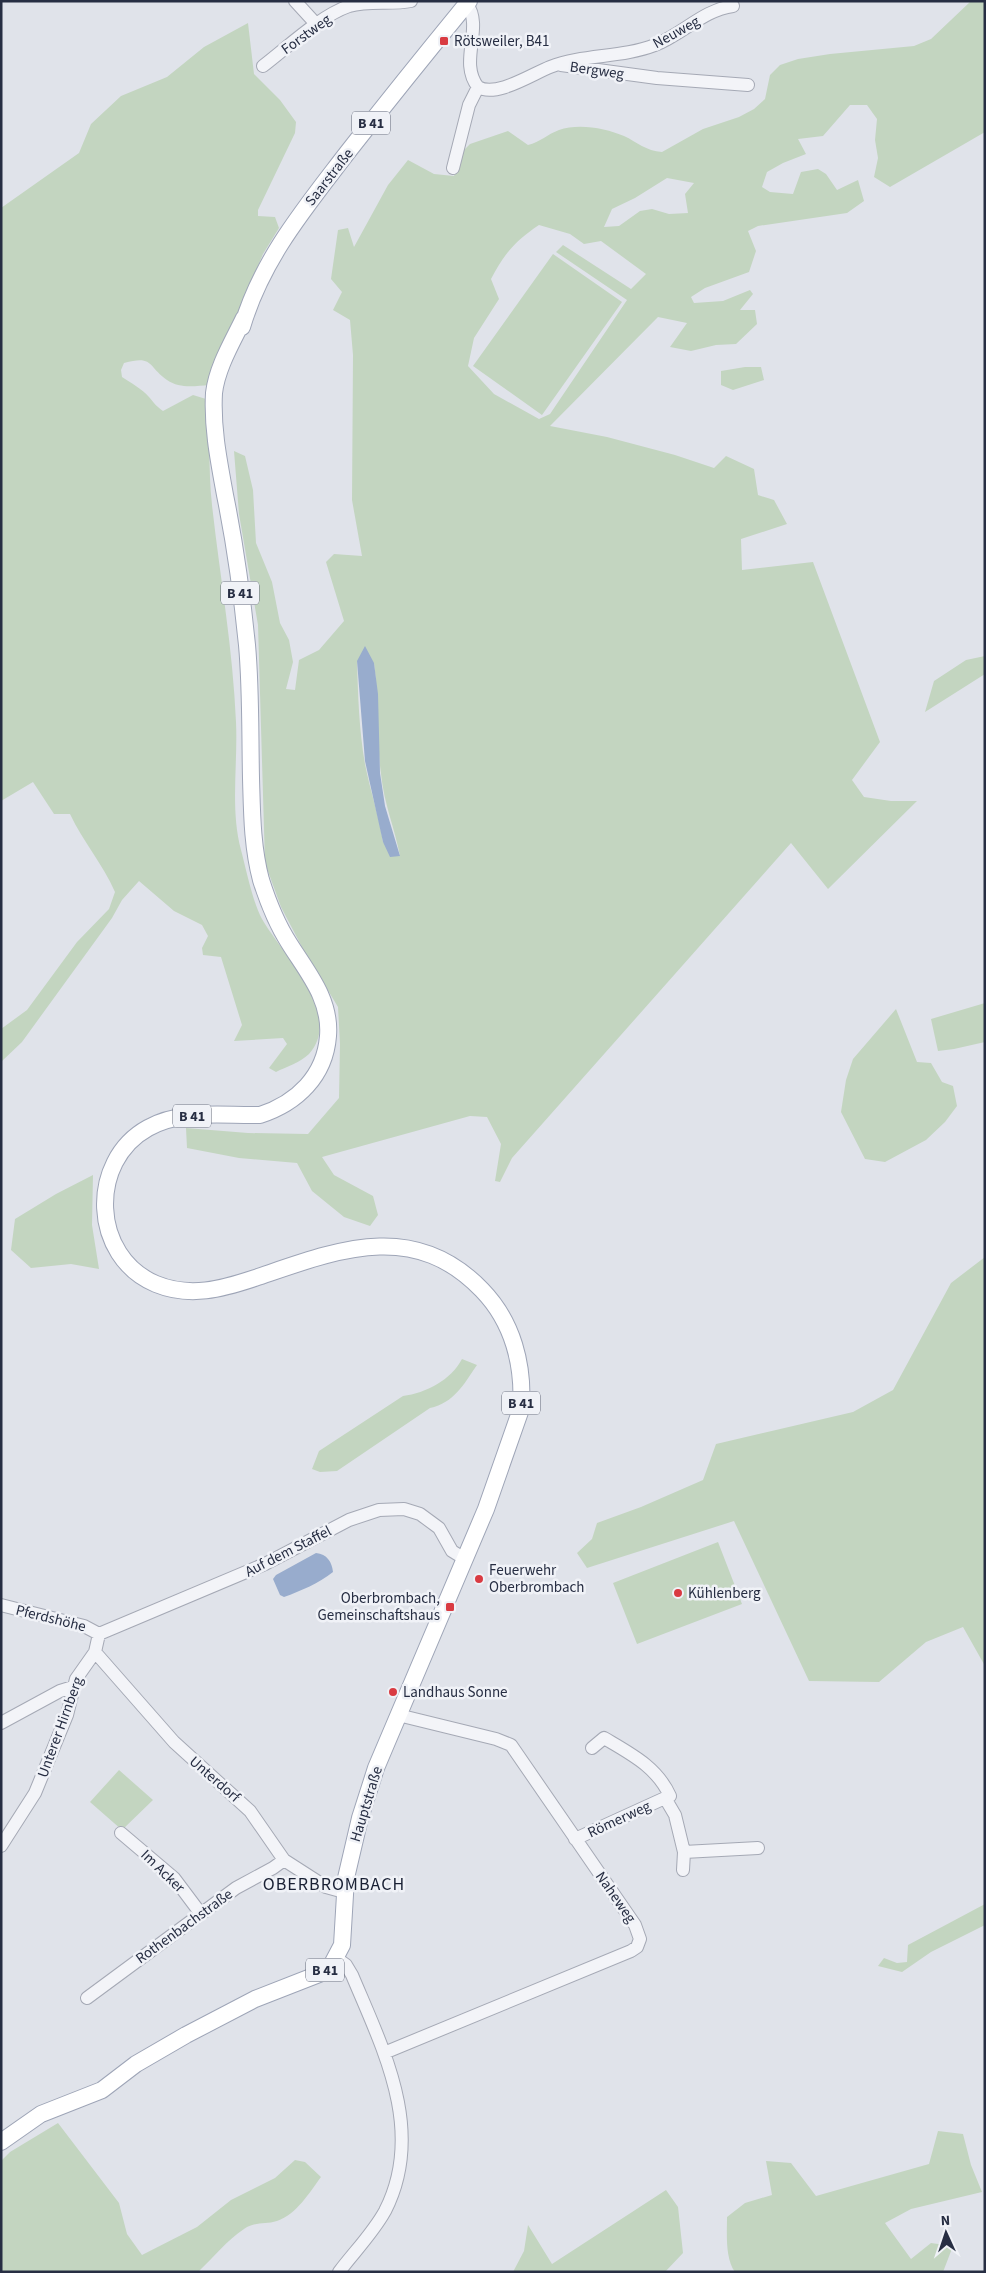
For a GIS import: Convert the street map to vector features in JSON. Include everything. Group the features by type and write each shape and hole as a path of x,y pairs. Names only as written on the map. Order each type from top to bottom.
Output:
{"main road":[{"name":"Saarstraße","path":"468,3 294,221 270,258 220,369 214,394 216,450 226,496 247,643 252,823 256,858 272,912 322,997 328,1022 326,1049 322,1062 308,1086 292,1100 274,1111 260,1115 174,1118 147,1128 123,1149 109,1177 104,1208 111,1238 128,1264 153,1283 183,1292 199,1292 234,1285 321,1256 359,1247 392,1245 411,1248 449,1263 479,1286 500,1314 515,1345 522,1392 521,1409 508,1445"},
{"name":"Hauptstraße","path":"336,1958 343,1937 344,1892 366,1797 398,1715 465,1559 508,1445"},
{"name":"B 41","path":"1,2142 41,2114 102,2090 136,2064 255,1999 319,1974 336,1958"}],"street":[{"path":"295,1 318,25"},
{"name":"Forstweg","path":"264,66 318,25 350,6 411,1"},
{"path":"453,168 469,105 478,87 474,82 470,67 473,16 468,3"},
{"name":"Neuweg","path":"559,64 578,58 622,53 653,46 717,10 733,6"},
{"name":"Bergweg","path":"478,87 488,90 500,89 559,64 656,78 748,85"},
{"name":"Auf dem Staffel","path":"99,1634 265,1564 349,1520 379,1510 404,1509 420,1514 439,1528 452,1551 465,1559"},
{"name":"Pferdshöhe","path":"1,1605 84,1626 99,1634"},
{"name":"Unterer Hirnberg","path":"1,1846 38,1786 67,1715 73,1687 78,1675 95,1652 99,1634"},
{"name":"Unterdorf","path":"95,1652 174,1742 250,1811 284,1860 326,1887 344,1892"},
{"path":"1,1723 60,1691 73,1687"},
{"name":"Naheweg","path":"384,2053 637,1947 639,1944 639,1931 511,1745 496,1739 398,1715"},
{"path":"592,1748 604,1738 642,1761 664,1782 670,1796 665,1798"},
{"name":"Römerweg","path":"575,1839 665,1798 677,1822 684,1852 683,1870"},
{"name":"Im Acker","path":"121,1833 174,1878 201,1914"},
{"path":"684,1852 758,1848"},
{"name":"Rothenbachstraße","path":"86,1998 236,1888 284,1860"},
{"path":"336,1958 346,1965 352,1974 384,2053 395,2088 402,2132 398,2174 384,2211 339,2272"}],"green space":[{"path":"971,1 985,1 985,132 890,187 874,177 878,158 875,140 877,119 867,105 850,105 823,136 798,139 806,154 767,172 762,187 770,192 793,194 801,172 818,169 826,174 837,190 858,180 864,201 847,213 758,226 748,231 756,251 749,272 705,288 691,297 694,303 723,301 750,290 753,294 740,310 755,310 757,324 736,344 716,345 691,351 670,347 687,323 658,317 550,426 607,437 675,455 714,468 726,456 754,469 758,495 774,500 787,524 741,539 742,570 813,562 880,742 852,780 864,797 891,801 917,801 828,889 791,843 512,1158 500,1182 495,1181 501,1144 487,1117 470,1116 322,1157 334,1175 373,1196 378,1215 370,1226 344,1217 312,1191 297,1163 239,1158 187,1148 186,1128 248,1133 308,1134 339,1098 340,1044 338,1007 303,949 281,907 265,863 258,625 239,514 234,451 245,456 253,490 256,543 272,582 280,623 289,640 293,662 286,689 295,690 299,660 319,650 344,621 326,562 334,554 362,556 352,500 353,355 350,320 333,310 342,292 331,279 338,230 348,228 354,247 388,185 408,160 434,174 454,176 464,150 470,144 508,131 528,145 559,130 575,127 592,127 609,131 624,136 646,148 662,152 703,129 739,117 754,109 765,99 770,75 780,65 798,59 830,54 914,46 931,39","holes":["667,178 694,183 685,194 688,213 669,214 652,209 640,211 619,226 604,227 612,209 635,198","539,225 570,234 584,244 601,241 646,274 631,289 563,245 556,252 627,300 550,414 539,419 494,394 468,366 474,338 499,299 491,279 511,249","357,661 374,663 382,785 400,856 383,842 367,774 360,725"]},
{"path":"248,23 254,74 280,100 296,122 295,133 258,210 258,216 275,217 279,228 263,254 215,366 209,385 177,385 167,380 149,363 141,360 124,363 121,370 122,377 143,391 163,411 193,395 206,399 212,505 234,695 236,738 235,803 238,834 250,886 262,919 295,966 315,1003 320,1021 318,1038 306,1057 276,1072 269,1068 287,1044 283,1038 234,1041 242,1025 221,957 203,955 202,948 208,936 202,925 174,911 139,881 122,900 112,918 22,1042 1,1062 1,1029 27,1010 77,942 109,909 115,892 70,814 54,814 33,782 1,801 1,208 79,153 91,124 121,96 167,77 204,47"},
{"path":"553,254 622,302 542,415 473,366"},
{"path":"745,367 761,367 764,380 733,390 721,385 721,371"},
{"path":"985,656 985,674 925,712 934,681 966,660"},
{"path":"985,1003 985,1042 938,1051 931,1019"},
{"path":"896,1009 917,1062 931,1063 942,1082 953,1086 957,1106 945,1122 926,1140 885,1162 865,1159 841,1112 846,1080 853,1059"},
{"path":"93,1175 92,1225 99,1269 71,1264 31,1268 11,1250 15,1219 56,1194"},
{"path":"985,1257 985,1666 963,1627 926,1642 879,1682 809,1681 734,1521 587,1568 577,1553 592,1539 597,1523 641,1507 703,1480 716,1444 853,1412 893,1390 951,1283"},
{"path":"462,1359 477,1365 458,1392 446,1402 430,1408 337,1471 320,1472 312,1469 319,1451 403,1396 429,1389 445,1379"},
{"name":"Kühlenberg","path":"718,1542 742,1604 637,1644 613,1583"},
{"path":"119,1770 153,1800 122,1830 90,1802"},
{"path":"985,1904 985,1925 931,1952 902,1972 878,1966 884,1958 897,1963 907,1962 908,1945"},
{"path":"58,2123 119,2203 127,2234 142,2255 197,2227 231,2200 275,2178 295,2160 305,2162 321,2177 291,2213 277,2221 256,2224 244,2229 198,2272 1,2272 1,2161 10,2152"},
{"path":"938,2131 963,2134 971,2165 982,2192 911,2209 885,2223 911,2259 931,2243 953,2246 943,2272 735,2272 728,2253 727,2217 745,2203 772,2195 766,2161 791,2163 816,2196 929,2164"},
{"path":"666,2190 678,2207 683,2253 665,2272 513,2272 524,2251 528,2225 552,2264"}],"water":[{"path":"365,646 374,663 378,694 380,773 385,806 400,856 390,857 383,842 365,761 357,661"},
{"path":"316,1553 328,1559 333,1572 322,1580 303,1589 284,1597 280,1595 273,1579 276,1575"}],"place":[{"name":"Rötsweiler, B41","path":"444,41"},
{"name":"Feuerwehr Oberbrombach","path":"479,1579"},
{"name":"Kühlenberg","path":"678,1593"},
{"name":"Oberbrombach, Gemeinschaftshaus","path":"450,1607"},
{"name":"Landhaus Sonne","path":"393,1692"}],"district":[{"name":"OBERBROMBACH","path":"334,1884"}]}
